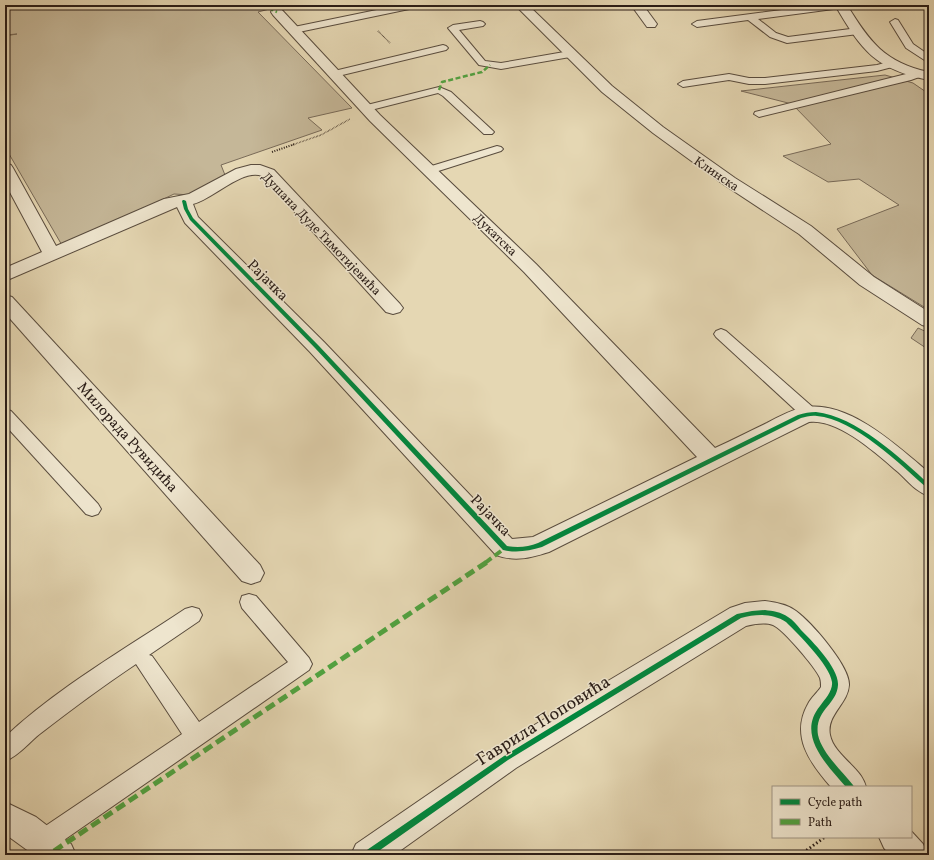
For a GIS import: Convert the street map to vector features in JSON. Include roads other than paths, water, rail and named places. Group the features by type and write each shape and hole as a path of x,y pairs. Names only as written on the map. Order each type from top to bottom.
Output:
{"street":[{"name":"Клинска","path":"521,5 607,89 677,144 729,181 805,230 867,281 929,321"},
{"path":"637,5 651,24"},
{"path":"841,5 858,31 878,55 892,64 924,75"},
{"name":"Дукатска","path":"277,12 367,108 530,268 712,459"},
{"path":"5,168 52,254"},
{"name":"Душана Дуде Тимотијевића","path":"5,275 170,203 195,198 246,170 259,168 268,173 393,308"},
{"name":"Рајачка","path":"184,201 191,219 317,346 505,548 514,550 527,549 540,545 800,416 810,414 819,414 835,418 856,428 871,438 929,487"},
{"name":"Милорада Рувидића","path":"5,301 251,573"},
{"name":"Гаврила Поповића","path":"367,855 506,758 739,616 750,613 761,612 781,616 788,620 829,667 835,680 835,690 817,716 815,735 821,749 829,761 850,786"},
{"path":"5,817 25,828 51,848"},
{"path":"896,838 912,855"}],"lane":[{"path":"294,30 414,5"},
{"path":"486,7 500,5"},
{"path":"697,24 841,5"},
{"path":"749,16 773,35 788,40 858,31"},
{"path":"895,22 909,46 929,60"},
{"path":"480,24 453,28 482,62 501,66 570,54"},
{"path":"334,74 443,48"},
{"path":"683,84 729,77 749,81 765,81 878,68 892,64"},
{"path":"759,114 924,75"},
{"path":"367,108 439,90 447,94 488,132"},
{"path":"429,170 496,149"},
{"path":"721,334 810,414"},
{"path":"5,416 92,509"},
{"path":"51,848 196,736 302,664 249,602"},
{"path":"5,751 25,732 82,688 192,615"},
{"path":"144,662 196,736"}]}
